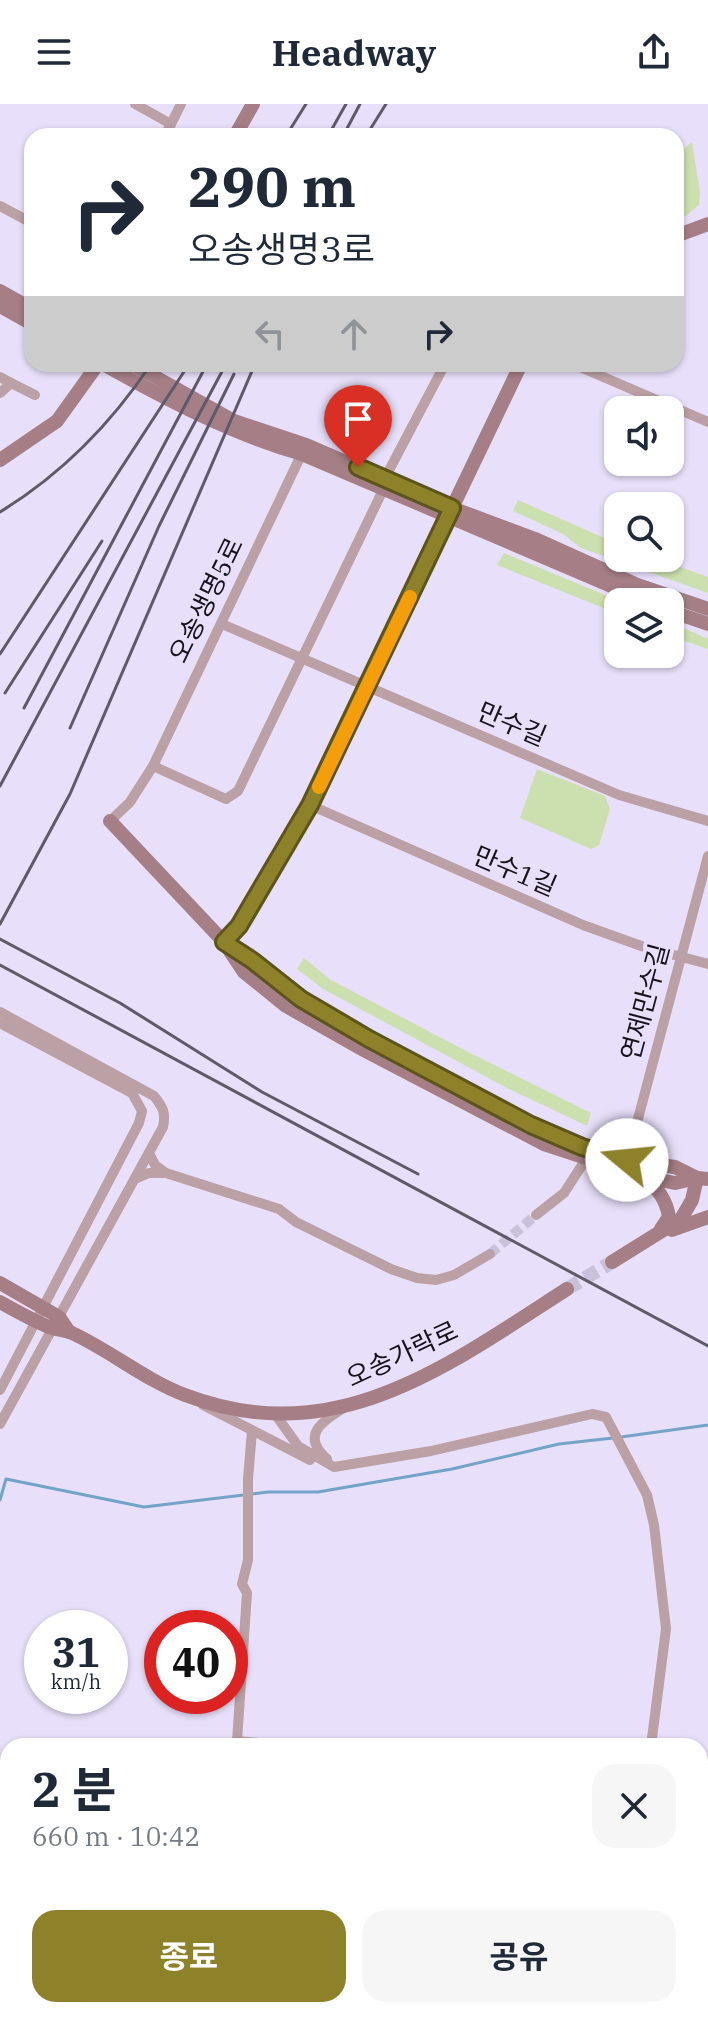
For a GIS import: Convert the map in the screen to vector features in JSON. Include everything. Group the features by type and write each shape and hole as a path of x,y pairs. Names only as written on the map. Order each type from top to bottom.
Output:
{"street":[{"path":"135,104 171,124"},
{"path":"169,128 181,104"},
{"path":"240,128 253,104"},
{"path":"0,206 24,219"},
{"path":"684,233 708,224"},
{"path":"0,291 24,304"},
{"path":"0,306 24,320"},
{"path":"0,460 57,421 95,372"},
{"path":"116,372 258,442 304,450"},
{"path":"146,372 234,421 618,588"},
{"path":"153,766 226,799 238,791 384,484 441,372"},
{"path":"224,942 239,926 310,805 517,372"},
{"path":"592,372 708,422"},
{"path":"0,377 35,395"},
{"path":"0,393 11,383"},
{"name":"오송생명5로","path":"224,942 110,821 130,802 153,766 304,450"},
{"path":"449,513 535,539 635,584 708,609"},
{"path":"684,616 708,624"},
{"name":"만수길","path":"222,624 619,795 708,821"},
{"name":"만수1길","path":"310,805 583,925 708,964"},
{"name":"연제만수길","path":"627,1160 708,856"},
{"path":"224,942 244,972 286,1006 544,1144 644,1177 675,1183 702,1179"},
{"path":"224,942 301,999 369,1039 531,1125 582,1147 627,1160 675,1167 702,1179"},
{"path":"0,1012 154,1096 163,1106 165,1117 163,1127 0,1424"},
{"path":"0,1023 132,1093 142,1111 139,1123 0,1390"},
{"path":"149,1153 155,1165 166,1173"},
{"path":"536,1215 564,1193 586,1159"},
{"path":"135,1179 149,1173 166,1173 279,1209 296,1222 391,1269 417,1278 436,1280 454,1275 490,1254"},
{"path":"644,1177 661,1194 669,1217 656,1236"},
{"path":"612,1262 681,1219 702,1179"},
{"path":"656,1236 708,1217"},
{"name":"오송가락로","path":"0,1283 43,1306 56,1323 69,1332 184,1395 249,1412 275,1414 345,1407 405,1386 446,1367 567,1289"},
{"name":"오송가락로","path":"0,1302 36,1321 56,1323"},
{"path":"184,1395 305,1458 334,1467 431,1451 592,1414 606,1417 647,1495 654,1525 666,1629 652,1738"},
{"path":"334,1467 319,1452 315,1441 316,1429 345,1407"},
{"path":"275,1414 298,1446 334,1467"},
{"path":"237,1738 247,1593 242,1584 248,1560 252,1431"}],"green space":[{"path":"692,142 700,193 699,205 684,217 684,148"},
{"path":"518,500 604,538 604,556 581,548 563,534 513,511"},
{"path":"504,553 604,595 604,608 497,565"},
{"path":"684,568 708,577 708,593 649,572 684,572"},
{"path":"684,628 708,639 708,649 684,641"},
{"path":"537,769 605,796 610,809 599,845 591,849 520,818"},
{"path":"304,958 331,980 591,1113 587,1126 505,1087 323,989 297,969"}],"waterway":[{"path":"621,1437 708,1425"},
{"path":"0,1500 6,1479 144,1507 268,1492 318,1492 452,1469 559,1444 613,1438"}],"tunnel":[{"path":"490,1254 536,1215"},
{"path":"567,1289 612,1262"}],"railway":[{"path":"291,128 306,104"},
{"path":"332,128 346,104"},
{"path":"347,128 360,104"},
{"path":"371,128 386,104"},
{"path":"0,512 44,481 84,446 146,372"},
{"path":"0,654 184,372"},
{"path":"24,708 203,372"},
{"path":"0,786 222,372"},
{"path":"0,924 70,794 252,372"},
{"path":"70,728 159,526 234,374"},
{"path":"5,693 102,541"},
{"path":"0,939 120,1003 262,1092 418,1174"},
{"path":"0,965 708,1346"}],"slow traffic":[{"path":"319,787 410,597"}],"route":[{"path":"358,467 452,508 310,805 239,926 224,942 301,999 369,1039 531,1125 582,1147 627,1160"}]}
